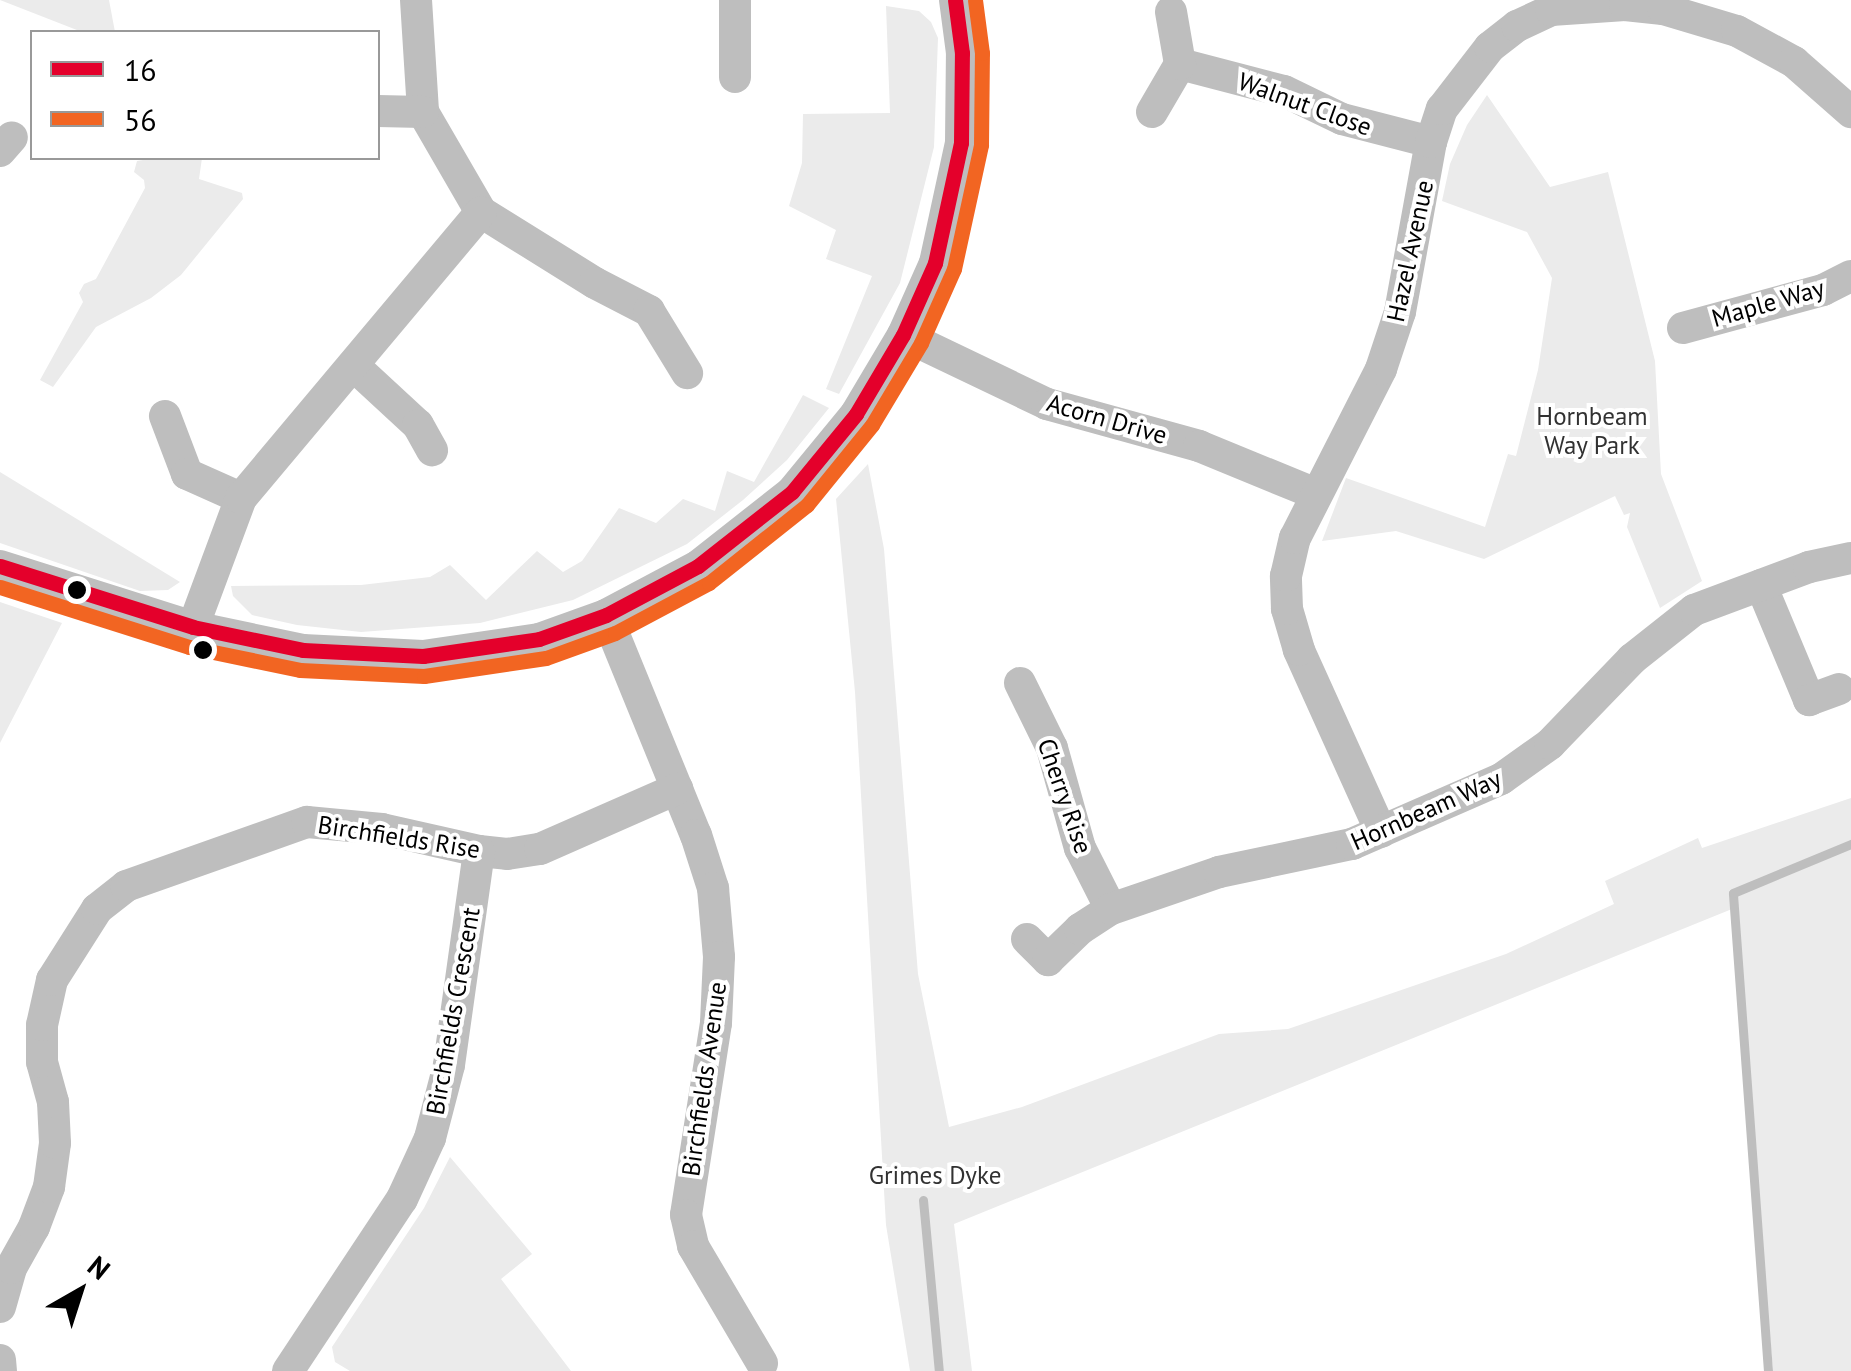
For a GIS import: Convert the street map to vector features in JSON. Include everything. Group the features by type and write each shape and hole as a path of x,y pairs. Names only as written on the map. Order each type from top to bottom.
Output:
{"street":[{"path":"416,0 424,112 481,212 595,283 650,312 688,372"},
{"path":"735,0 736,77"},
{"path":"0,566 193,627 303,650 423,656 539,640 606,616 698,566 792,492 856,414 903,335 936,264 961,143 962,53 955,0"},
{"name":"Hazel Avenue","path":"1380,832 1299,650 1287,608 1286,576 1295,538 1381,369 1396,326 1431,142 1442,109 1490,46 1549,5 1625,5 1703,19 1737,31 1794,62 1851,112"},
{"path":"1152,112 1180,64 1171,12"},
{"name":"Walnut Close","path":"1180,64 1284,91 1342,119 1431,142"},
{"path":"380,111 424,112"},
{"path":"193,627 241,498 481,212"},
{"name":"Maple Way","path":"1684,328 1824,290 1851,276"},
{"name":"Acorn Drive","path":"903,335 1047,404 1199,446 1316,494"},
{"path":"353,365 418,425 432,450"},
{"path":"165,416 187,474 241,498"},
{"name":"Hornbeam Way","path":"1026,939 1048,960 1080,929 1111,909 1219,872 1326,851 1501,779 1526,762 1660,635 1694,610 1809,567 1851,558"},
{"path":"1761,586 1809,700 1839,689"},
{"name":"Birchfields Avenue","path":"606,616 713,888 719,958 716,1022 686,1216 693,1246 762,1364"},
{"name":"Cherry Rise","path":"1020,684 1052,748 1080,848 1111,909"},
{"name":"Birchfields Rise","path":"0,1307 11,1268 34,1228 49,1187 54,1116 42,1062 42,1025 52,980 97,909 126,886 229,831 307,822 382,829 507,854 540,849 677,789"},
{"name":"Birchfields Crescent","path":"303,1365 402,1199 430,1138 449,1065 479,851"},
{"path":"0,1360 1,1371"}],"green space":[{"path":"0,0 109,0 115,30 77,30"},
{"path":"886,6 919,11 931,22 938,38 934,147 900,283 839,394 826,389 872,276 826,259 836,230 789,206 802,163 803,114 890,113"},
{"name":"Hornbeam Way Park","path":"1487,95 1550,187 1608,172 1655,361 1661,474 1702,581 1660,608 1627,527 1630,513 1624,515 1615,496 1484,559 1396,531 1322,541 1346,478 1485,527 1508,454 1516,456 1538,370 1552,278 1527,232 1442,201 1450,164 1467,125"},
{"path":"202,160 199,179 242,193 243,199 181,275 151,298 96,327 53,387 40,380 83,302 79,293 84,284 96,279 145,188 144,180 134,172 137,161"},
{"path":"803,395 829,408 787,460 743,500 687,544 573,600 480,623 361,632 252,615 233,596 231,586 361,585 430,577 450,565 486,600 537,551 563,572 582,561 619,508 656,523 683,499 715,511 727,471 754,482"},
{"name":"Grimes Dyke","path":"868,464 884,549 918,974 949,1127 1022,1107 1219,1034 1288,1029 1506,954 1614,904 1605,881 1698,838 1702,848 1851,798 1851,1371 1773,1371 1732,909 954,1224 972,1371 910,1371 886,1225 855,692 836,499"},
{"path":"0,472 180,582 168,590 140,591 0,543"},
{"path":"0,602 62,623 0,743"},
{"path":"450,1157 532,1254 501,1279 571,1371 350,1371 335,1362 332,1347 424,1208"}],"waterway":[{"path":"1768,1371 1733,893 1851,844"},
{"name":"Grimes Dyke","path":"923,1200 939,1371"}],"transit line":[{"name":"16","path":"0,566 193,627 303,650 423,656 539,639 606,615 698,566 792,492 856,414 903,335 935,263 961,143 962,53 955,0"},
{"name":"56","path":"0,587 189,647 300,670 424,676 546,658 615,633 709,583 807,505 872,425 921,343 954,269 981,145 982,53 975,0"}]}
